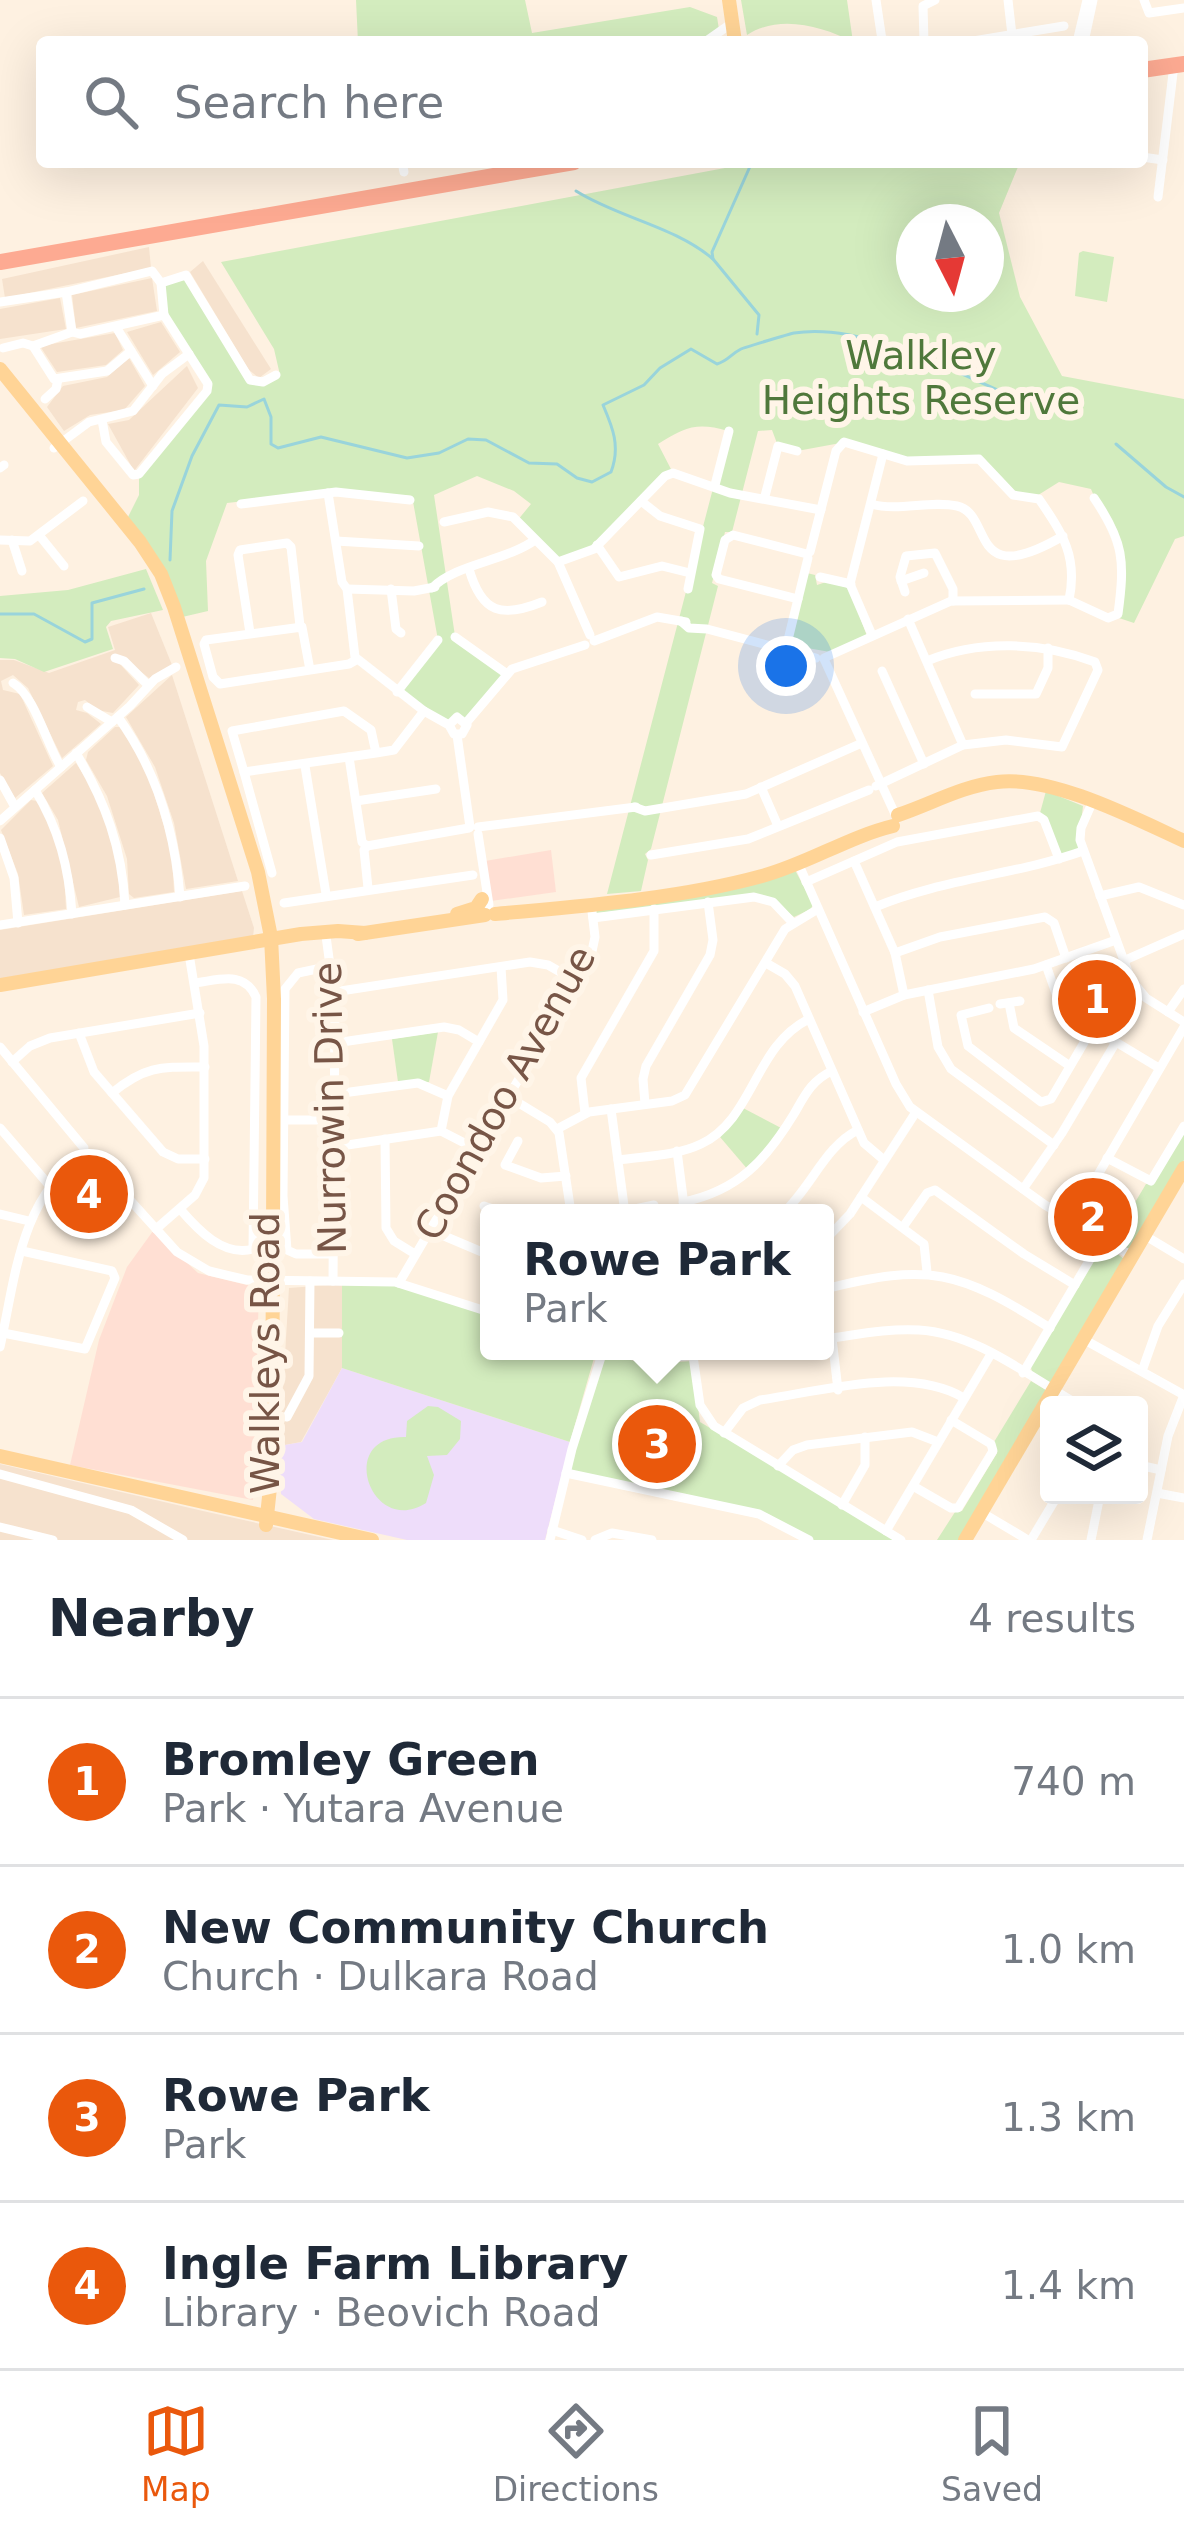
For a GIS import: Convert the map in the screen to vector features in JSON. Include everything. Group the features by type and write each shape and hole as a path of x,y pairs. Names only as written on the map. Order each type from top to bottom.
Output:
{"highway":[{"path":"1148,67 1179,62"},
{"path":"392,191 513,168"},
{"path":"0,258 536,168"}],"main road":[{"path":"729,0 734,36"},
{"name":"Walkleys Road","path":"0,369 59,448"},
{"name":"Walkleys Road","path":"0,381 140,542 165,582 258,872 268,942 267,1520"},
{"path":"424,926 476,908 591,907 718,886 799,865 894,819 999,782 1025,782 1092,803 1184,845"},
{"path":"268,942 424,926 488,908"},
{"path":"0,985 337,931 364,934"},
{"path":"965,1540 1184,1168"},
{"path":"0,1460 234,1510 333,1540"},
{"path":"0,1460 372,1540"},
{"path":"234,1510 254,1510 268,1491 278,1511 301,1525"}],"street":[{"path":"876,0 882,36"},
{"path":"1008,0 1012,35"},
{"path":"1082,36 1090,0"},
{"path":"1144,0 1149,13 1183,5"},
{"path":"912,2 930,2 925,36"},
{"path":"714,36 732,23"},
{"path":"1006,36 1064,26"},
{"path":"1158,197 1179,62"},
{"path":"1148,158 1163,160"},
{"path":"161,283 183,270 250,380 273,380"},
{"path":"0,302 152,272 161,283 164,315 208,384 207,391 140,474 133,476 110,448 102,419"},
{"path":"66,292 72,332"},
{"path":"3,348 33,346 72,332 164,315"},
{"path":"116,327 153,386"},
{"path":"33,346 58,380 107,371 131,351"},
{"path":"59,448 82,428 133,411 189,354"},
{"path":"45,399 58,380"},
{"path":"716,486 729,431"},
{"path":"786,648 836,452 844,442 907,461 981,460 1013,495 1040,500 1070,551 1069,600"},
{"path":"765,496 778,446 797,451"},
{"path":"872,635 850,584 884,454"},
{"path":"558,562 597,545 673,473 730,493 821,510"},
{"path":"241,503 328,493 410,500"},
{"path":"328,493 356,660 424,712 458,726"},
{"path":"458,726 479,711 514,667 565,650 587,637 660,617 823,657 952,601 1069,600 1108,618 1118,614 1123,581 1119,538 1094,498"},
{"path":"22,571 6,540 30,541 83,501"},
{"path":"641,501 661,516 700,529 688,589"},
{"path":"871,504 888,508 957,506 971,517 985,545 1003,555 1028,554 1063,536"},
{"path":"444,522 488,512 513,517 558,562 587,637"},
{"path":"39,536 64,566"},
{"path":"798,599 719,579 716,574 725,540 733,536 808,555"},
{"path":"347,589 433,588 448,577 516,554 535,540"},
{"path":"336,541 419,546"},
{"path":"250,633 238,555 241,550 287,543 310,670"},
{"path":"597,545 620,583 662,566 690,573"},
{"path":"925,573 903,587 906,556 934,553 953,589 952,601"},
{"path":"469,569 476,592 502,612 515,613 542,602"},
{"path":"820,577 850,584"},
{"path":"391,590 396,629 401,633"},
{"path":"908,619 963,745"},
{"path":"300,626 206,640 215,682 356,660"},
{"path":"455,637 507,674"},
{"path":"397,692 438,640"},
{"path":"651,855 748,839 870,790 963,745 1006,740 1062,747 1098,670 1095,662 1048,648 963,647 928,661"},
{"path":"976,694 1036,694 1048,668 1048,648"},
{"path":"823,657 860,743 870,790 894,819"},
{"path":"116,658 148,685"},
{"path":"0,821 148,685 176,667"},
{"path":"882,671 924,764"},
{"path":"13,683 27,693 42,735 61,767"},
{"path":"86,707 115,720 153,774 175,847 179,897"},
{"path":"272,872 272,848 231,735 237,727 335,712 351,715 371,730 376,753"},
{"path":"244,772 394,750 424,712"},
{"path":"458,726 488,908"},
{"path":"349,757 362,842 367,846 645,804 658,807 736,796 860,743"},
{"path":"76,753 104,801 123,862 125,905"},
{"path":"305,766 326,894"},
{"path":"0,781 15,807"},
{"path":"356,801 430,787"},
{"path":"761,787 778,826"},
{"path":"35,790 55,826 69,870 72,914"},
{"path":"1071,1221 1184,1024 1138,990 1124,961 1083,851 1079,831 1092,803"},
{"path":"806,882 902,841 1038,816 1044,820 1059,860"},
{"path":"0,838 14,878 18,922"},
{"path":"367,846 368,888"},
{"path":"875,907 920,890 1083,851"},
{"path":"854,861 895,953 904,995"},
{"path":"799,865 901,1095 916,1112 1023,1189 1132,1256"},
{"path":"284,903 312,904 326,894 458,882 473,875"},
{"path":"0,926 244,886"},
{"path":"1100,896 1142,887 1184,905"},
{"path":"591,907 654,909 765,898 791,922"},
{"path":"645,1104 646,1066 710,955 708,902"},
{"name":"Coondoo Avenue","path":"399,1282 594,948 591,907"},
{"path":"557,1130 585,1113 675,1100 688,1092 791,922 818,908"},
{"path":"585,1113 580,1078 654,951 654,909"},
{"path":"895,953 940,937 1045,917 1054,923 1066,958"},
{"path":"1124,961 1184,934"},
{"name":"Nurrowin Drive","path":"326,936 334,992 333,1281"},
{"path":"863,1012 904,995 1046,965 1116,940"},
{"path":"156,1229 202,1186 205,1067 194,953"},
{"path":"334,992 543,963 576,981"},
{"path":"766,963 794,983 868,1148 884,1160"},
{"path":"1046,965 1062,1006 1159,1068"},
{"path":"331,966 301,971 285,989 284,1120 286,1248 296,1254 333,1254"},
{"path":"441,1131 448,1096 503,1000 502,967"},
{"path":"180,1209 218,1244 244,1252 253,1249 256,997 248,983 236,978 195,983"},
{"path":"1168,1012 1184,989"},
{"path":"928,990 938,1047 951,1069 1054,1145"},
{"path":"1070,1066 1014,1028 997,1004 957,1012 971,1051 1040,1102 1050,1100 1093,1029"},
{"path":"12,1062 41,1040 200,1013"},
{"path":"618,1160 677,1151 720,1132 782,1036 809,1019"},
{"path":"335,1043 440,1027 456,1029 479,1042"},
{"path":"80,1033 86,1058 163,1152 178,1159 205,1159"},
{"path":"1023,1189 1115,1042"},
{"path":"1172,1046 1184,1052"},
{"path":"0,1047 86,1154 177,1252 215,1274 247,1280 399,1282 480,1309"},
{"path":"112,1093 152,1067 205,1067"},
{"path":"691,1204 752,1170 780,1138 812,1083 832,1071"},
{"path":"334,1094 418,1083 448,1096"},
{"path":"509,1097 557,1130 571,1204"},
{"path":"611,1109 624,1204"},
{"path":"834,1229 861,1197 916,1112"},
{"path":"284,1120 334,1120"},
{"path":"1106,1158 1150,1180 1184,1126"},
{"path":"792,1204 838,1142 859,1130"},
{"path":"334,1147 441,1131 478,1150"},
{"path":"3,1136 49,1185"},
{"path":"386,1139 386,1225 394,1240 416,1254"},
{"path":"518,1141 505,1165 541,1178 566,1176"},
{"path":"677,1151 684,1204"},
{"path":"22,1251 112,1271 115,1278 85,1349 1,1339 29,1221 49,1185 86,1154"},
{"path":"903,1227 927,1192 935,1190 1076,1285"},
{"path":"861,1197 925,1246 927,1272"},
{"path":"0,1214 29,1221"},
{"path":"430,1230 480,1251"},
{"path":"1144,1235 1184,1259"},
{"path":"1023,1373 1102,1239"},
{"path":"834,1286 883,1274 927,1272 979,1287 1050,1328"},
{"path":"287,1417 308,1378 310,1281"},
{"path":"1142,1371 1158,1326 1184,1284"},
{"path":"834,1338 921,1330 952,1336 1063,1396"},
{"path":"310,1333 339,1333"},
{"path":"1083,1339 1184,1395 1174,1414 1147,1540"},
{"path":"886,1531 991,1354"},
{"path":"582,1540 551,1535 601,1360"},
{"path":"694,1360 702,1411 724,1433 901,1540"},
{"path":"832,1360 838,1390"},
{"path":"724,1433 754,1401 915,1381 964,1398"},
{"path":"913,1486 958,1508 993,1451 991,1444 951,1420"},
{"path":"778,1466 799,1447 865,1437 912,1432 938,1442"},
{"path":"842,1505 865,1465 865,1437"},
{"path":"1148,1468 1161,1470"},
{"path":"566,1473 759,1514 809,1540"},
{"path":"0,1474 130,1510 177,1538"},
{"path":"1157,1492 1184,1498"},
{"path":"981,1512 1030,1540 1052,1504"},
{"path":"1091,1540 1098,1504"},
{"path":"777,1538 786,1526"},
{"path":"0,1527 51,1540"},
{"path":"595,1540 612,1532 652,1540"}],"shaded area":[{"path":"149,247 151,268 5,298 2,279"},
{"path":"203,261 271,369 259,378 249,370 190,272"},
{"path":"152,278 157,311 76,328 72,295"},
{"path":"60,298 66,329 0,339 0,309"},
{"path":"161,322 180,352 153,375 127,332"},
{"path":"115,333 123,350 106,365 57,372 40,346"},
{"path":"129,358 145,386 124,410 90,415 64,431 47,407 63,386 107,377"},
{"path":"187,366 198,388 134,471 108,424 129,420"},
{"path":"151,613 172,665 149,678 119,655 118,662 139,685 113,713 97,710 85,700 78,702 76,710 101,724 62,758 28,688 13,675 1,681 3,690 20,694 53,766 15,798 0,773 0,660 49,673 115,650 108,627"},
{"path":"172,675 238,881 186,889 174,823 155,767 126,717"},
{"path":"115,727 121,727 148,774 172,852 174,892 134,898 129,894 127,859 107,796 86,760 88,752"},
{"path":"76,763 99,799 119,863 120,897 79,907 58,820 42,793"},
{"path":"31,800 37,801 52,828 64,872 66,909 24,915 18,874 1,830"},
{"path":"551,850 556,892 491,901 485,861"},
{"path":"242,891 253,937 0,979 0,930"},
{"path":"153,1231 198,1273 259,1288 253,1500 70,1465 99,1340 127,1267"},
{"path":"342,1284 342,1368 301,1442 285,1445 281,1422 289,1288"},
{"path":"342,1368 570,1442 545,1540 407,1540 314,1519 281,1494 279,1446 302,1442"},
{"path":"0,1464 203,1511 333,1540 0,1540"}],"green space":[{"path":"356,0 525,0 532,33 690,7 717,17 720,36 358,36"},
{"path":"741,0 847,0 852,36 786,24 747,35"},
{"name":"Walkley Heights Reserve","path":"725,168 1018,168 1003,204 896,204 896,312 1004,312 1004,233 1020,297 1062,376 1184,399 1184,536 1175,539 1134,623 1116,617 1123,566 1091,489 1059,482 1035,497 1015,496 981,460 907,461 846,442 797,451 778,446 772,430 758,431 732,532 725,532 712,583 718,586 651,849 645,854 648,860 641,891 607,894 728,431 691,428 658,444 673,473 594,549 558,562 517,521 531,504 514,491 477,476 434,495 455,636 508,672 466,723 438,718 397,692 438,640 412,496 335,491 227,503 206,561 208,611 178,618 157,568 125,523 139,495 139,474 207,391 164,315 163,286 186,278 250,380 280,375 274,349 221,262"},
{"path":"1083,251 1114,257 1107,302 1075,296"},
{"path":"146,569 163,610 111,621 106,627 113,649 44,672 0,658 0,596 68,590"},
{"path":"807,573 815,575 817,585 826,582 849,588 867,636 830,652 790,645"},
{"path":"1046,791 1083,806 1078,850 1060,854 1040,813"},
{"path":"795,870 813,904 794,917 769,897 596,913 597,906"},
{"path":"1118,971 1131,994 1110,1026 1078,1009 1062,991"},
{"path":"438,1032 429,1082 398,1082 392,1039"},
{"path":"743,1108 783,1129 749,1171 720,1137"},
{"path":"1184,1133 1184,1160 1133,1246 1127,1249 1112,1241 1146,1184 1151,1184"},
{"path":"1109,1247 1125,1260 1050,1383 1031,1367 1101,1248"},
{"path":"342,1284 394,1285 480,1312 480,1360 593,1360 570,1442 342,1368"},
{"path":"602,1360 692,1361 700,1422 897,1540 813,1540 768,1514 568,1472"},
{"path":"1031,1381 1046,1390 960,1540 937,1540 955,1512 962,1511 997,1453 994,1442"},
{"path":"428,1406 461,1421 460,1439 447,1455 427,1456 434,1475 426,1503 406,1510 390,1507 369,1482 371,1451 384,1441 406,1437 407,1421"}],"waterway":[{"path":"749,168 712,252 759,315 757,334"},
{"path":"576,191 681,238 713,259"},
{"path":"170,560 172,511 192,456 219,405 247,407 264,399 271,417 271,444 278,448 321,437 407,458 439,453 468,439 486,440 529,463 557,464 592,482 611,472 615,454 603,405 644,385 660,368 691,349 717,364 741,349 794,333 847,334 904,350 1009,395"},
{"path":"1116,444 1184,497"},
{"path":"0,614 34,614 85,642 92,639 92,603 144,589"}],"place":[{"name":"Bromley Green","path":"1097,999"},
{"name":"Ingle Farm Library","path":"89,1194"},
{"name":"New Community Church","path":"1093,1217"},
{"name":"Rowe Park","path":"657,1444"}]}
